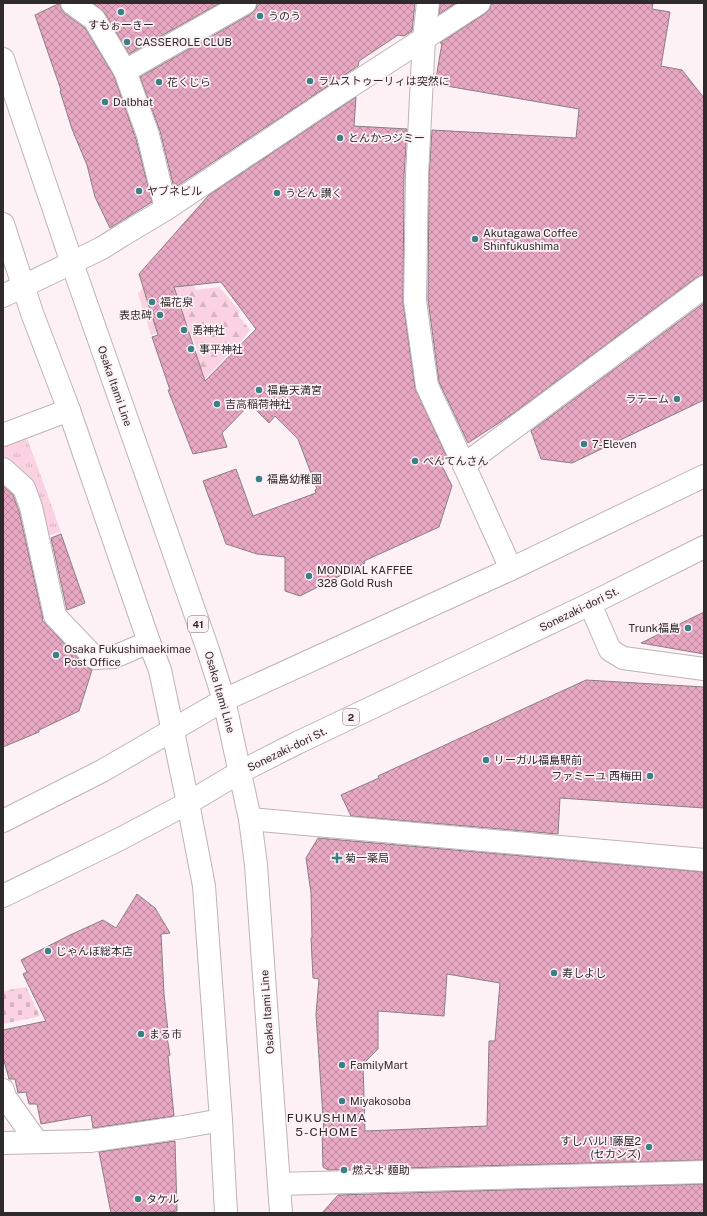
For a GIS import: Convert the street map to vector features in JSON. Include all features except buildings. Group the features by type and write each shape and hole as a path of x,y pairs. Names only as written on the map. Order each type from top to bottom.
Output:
{"main road":[{"path":"72,3 94,19 125,71 148,135 166,209"},
{"path":"125,71 246,3"},
{"path":"428,3 424,38 417,176 415,301 427,386 510,569"},
{"path":"3,296 102,248 166,209 319,106 479,3"},
{"name":"Osaka Itami Line","path":"3,59 72,263 207,647 224,700 250,819 256,865 281,1213"},
{"path":"3,224 32,313 69,410 160,670 204,886 221,1120 226,1213"},
{"path":"464,465 704,287"},
{"path":"3,435 69,410"},
{"path":"3,469 24,488 31,507 55,616 95,658 114,657 149,642"},
{"path":"3,821 102,770 224,700 510,569 704,476"},
{"name":"Sonezaki-dori St.","path":"3,896 122,838 188,803 240,772 297,743 590,604 704,548"},
{"path":"590,604 610,650 623,658 704,669"},
{"path":"250,819 704,860"},
{"path":"3,1090 5,1097 37,1142"},
{"path":"3,1143 90,1141 221,1120"},
{"path":"279,1184 704,1172"}],"green space":[{"path":"187,246 195,290 219,287 240,311 238,315 250,330 202,382 191,355 198,352 187,323 151,335 138,294 146,283"},
{"path":"27,438 61,532 47,536 10,463 3,458 3,446"},
{"path":"26,987 40,1016 3,1024 3,991"}],"place":[{"name":"すもぉーきー","path":"121,12"},
{"name":"うのう","path":"260,16"},
{"name":"CASSEROLE CLUB","path":"127,42"},
{"name":"ラムストゥーリィは突然に","path":"310,81"},
{"name":"花くじら","path":"159,82"},
{"name":"Dalbhat","path":"105,102"},
{"name":"とんかつジミー","path":"340,138"},
{"name":"ヤブネビル","path":"139,191"},
{"name":"うどん 讃く","path":"277,193"},
{"name":"Akutagawa Coffee Shinfukushima","path":"475,239"},
{"name":"福花泉","path":"152,302"},
{"name":"表忠碑","path":"160,315"},
{"name":"勇神社","path":"184,330"},
{"name":"事平神社","path":"191,349"},
{"name":"福島天満宮","path":"259,390"},
{"name":"ラテーム","path":"677,399"},
{"name":"吉高稲荷神社","path":"217,404"},
{"name":"7-Eleven","path":"584,444"},
{"name":"べんてんさん","path":"415,461"},
{"name":"福島幼稚園","path":"259,479"},
{"name":"MONDIAL KAFFEE 328 Gold Rush","path":"309,576"},
{"name":"Trunk福島","path":"688,628"},
{"name":"Osaka Fukushimaekimae Post Office","path":"56,655"},
{"name":"リーガル福島駅前","path":"486,760"},
{"name":"ファミーユ 西梅田","path":"650,776"},
{"name":"菊一薬局","path":"337,858"},
{"name":"じゃんぼ総本店","path":"48,951"},
{"name":"寿しよし","path":"554,973"},
{"name":"まる市","path":"141,1034"},
{"name":"FamilyMart","path":"342,1065"},
{"name":"Miyakosoba","path":"342,1101"},
{"name":"すしバル! !藤屋2 (セカンズ)","path":"649,1147"},
{"name":"燃えよ 麵助","path":"344,1170"},
{"name":"タケル","path":"138,1199"}],"district":[{"name":"FUKUSHIMA 5-CHOME","path":"327,1125"}]}
